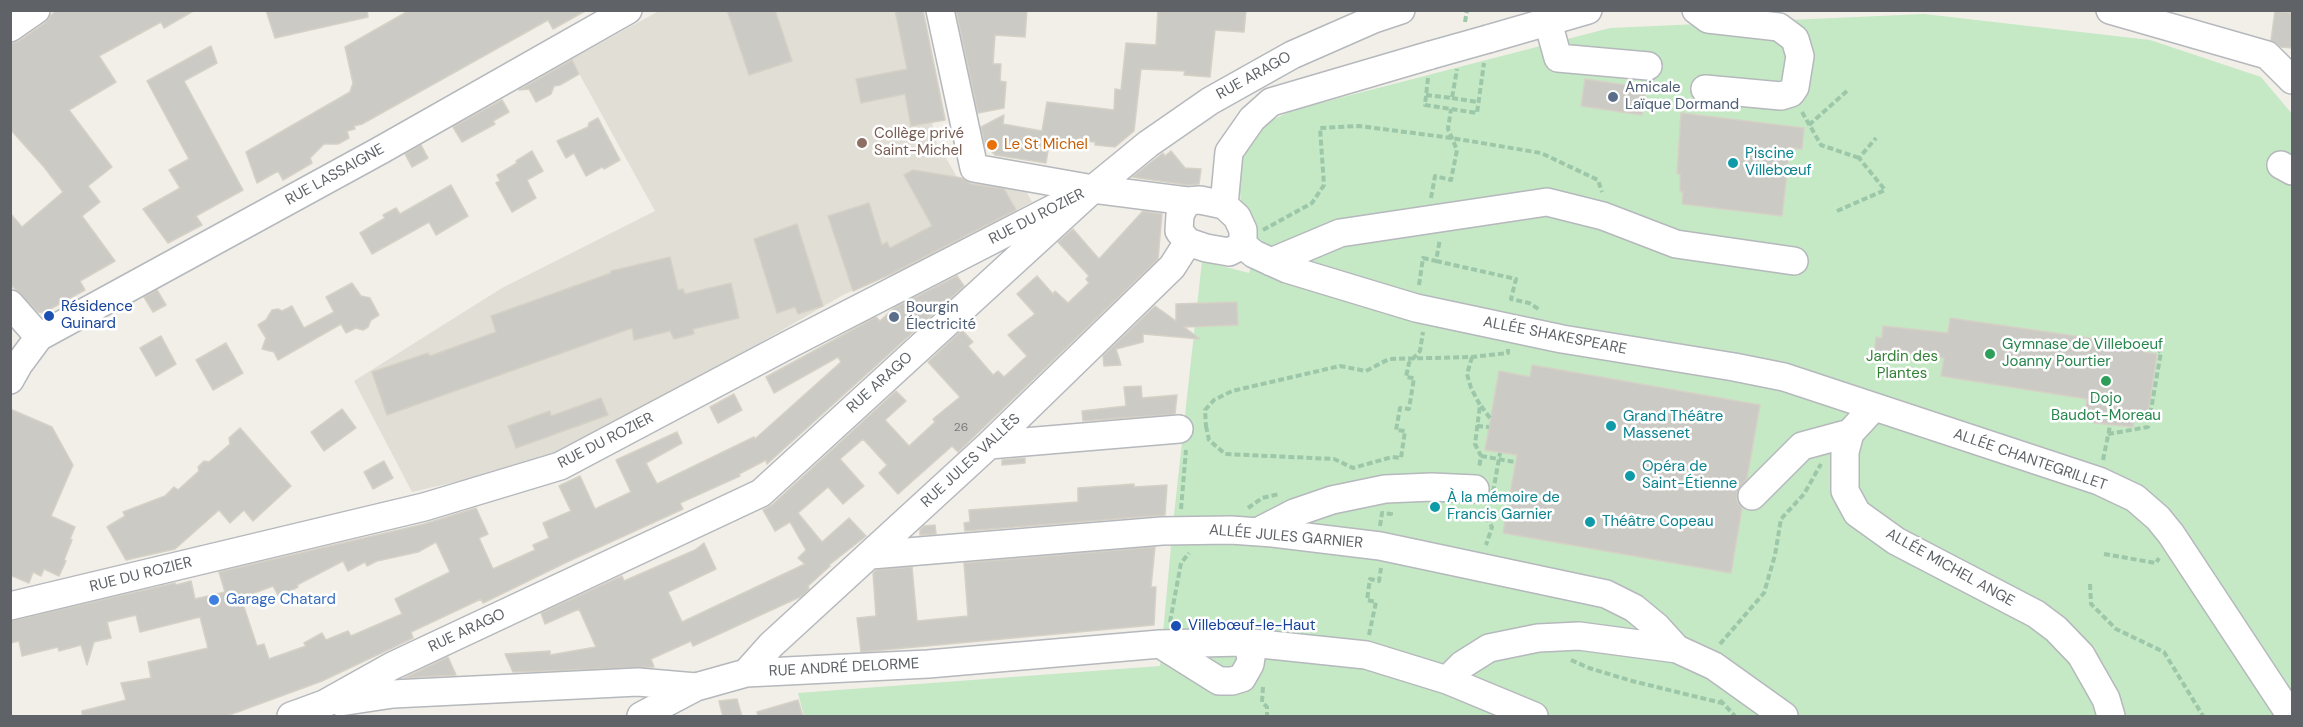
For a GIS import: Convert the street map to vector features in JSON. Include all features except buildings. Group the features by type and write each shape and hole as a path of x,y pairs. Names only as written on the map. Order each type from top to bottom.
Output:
{"street":[{"path":"10,28 36,10"},
{"name":"RUE LASSAIGNE","path":"39,337 381,150 628,10"},
{"path":"940,10 974,168 1093,189 1187,201 1200,200 1224,205 1237,217 1243,230 1243,241 1229,252 1188,242 1179,231 1180,215 1187,201"},
{"name":"RUE ARAGO","path":"326,710 392,666 760,493 1093,189 1148,144 1210,101 1292,55 1374,19 1401,10"},
{"path":"1224,205 1230,152 1252,119 1271,102 1588,10"},
{"path":"1696,10 1708,19 1779,27 1795,39 1800,56 1791,93 1781,96 1705,89"},
{"path":"2109,10 2267,55 2292,81"},
{"path":"1548,22 1558,58 1648,66"},
{"name":"RUE DU ROZIER","path":"10,606 424,507 560,466 788,345 1093,189"},
{"path":"1271,262 1340,233 1547,202 1603,216 1676,244 1794,261"},
{"name":"ALLÉE SHAKESPEARE","path":"1243,241 1254,254 1287,269 1416,308 1562,339 1785,377 1873,408"},
{"name":"RUE JULES VALLÈS","path":"746,673 771,645 989,445 1172,267 1188,242"},
{"path":"10,304 39,337 10,380"},
{"path":"1752,496 1802,446 1818,440 1850,434 1873,408"},
{"name":"ALLÉE CHANTEGRILLET","path":"1873,408 2099,481 2135,498 2158,518 2171,534 2291,717"},
{"path":"989,445 1191,432"},
{"name":"ALLÉE MICHEL ANGE","path":"1850,434 1845,452 1845,491 1857,513 1896,542 2036,614 2056,629 2081,655 2106,699 2111,717"},
{"path":"1257,532 1294,513 1332,500 1385,489 1432,487 1483,496"},
{"name":"ALLÉE JULES GARNIER","path":"871,555 1184,541 1257,532 1380,546 1606,594 1634,608 1657,627 1677,649"},
{"path":"1447,680 1462,665 1489,648 1538,638 1579,636 1677,649 1714,666 1784,717"},
{"path":"1163,644 1201,672 1219,681 1232,681 1242,678 1250,664 1251,657 1248,648 1242,642"},
{"name":"RUE ANDRÉ DELORME","path":"326,710 393,694 638,682 696,687 746,673 928,664 1163,644 1242,642 1366,655 1447,680 1534,717"},
{"path":"641,717 696,687"},
{"path":"291,717 326,710"}],"path":[{"path":"1425,105 1477,112 1488,39"},
{"path":"1452,98 1458,60"},
{"path":"1809,125 1848,90"},
{"path":"1791,93 1821,145 1859,158 1885,190 1837,211"},
{"path":"1426,95 1478,102"},
{"path":"1434,184 1435,176 1451,180 1457,150 1448,129 1451,109"},
{"path":"1243,241 1312,203 1324,185 1320,128 1359,126 1541,153 1598,180 1608,209 1603,216"},
{"path":"1859,158 1876,138"},
{"path":"1418,287 1423,258 1436,258 1516,279 1511,299 1528,303"},
{"path":"1191,432 1209,440 1225,454 1334,459 1353,468 1392,457 1401,458 1405,431 1396,430 1400,408 1409,409 1414,378 1406,376 1409,363 1420,351 1424,327"},
{"path":"2108,434 2148,427 2162,352 2150,343"},
{"path":"1163,644 1184,541 1191,432 1214,400 1232,391 1340,366 1366,371 1389,359 1472,357 1508,353 1509,346"},
{"path":"1472,357 1467,374 1471,388 1480,405 1491,418"},
{"path":"1480,405 1475,444 1481,456 1515,462"},
{"path":"1477,426 1489,428"},
{"path":"2099,481 2110,426"},
{"path":"1713,652 1764,592 1775,555 1781,519 1804,494 1822,463 1818,440"},
{"path":"1485,550 1492,527 1483,496 1500,453"},
{"path":"2104,554 2156,563 2171,534"},
{"path":"1374,610 1376,602 1367,600 1370,579 1379,581 1380,572"},
{"path":"2090,584 2091,604 2116,629 2164,652 2203,717"},
{"path":"1569,660 1632,681 1721,702 1735,717"}],"shaded area":[{"path":"659,11 923,11 946,120 932,122 938,150 943,153 960,182 965,179 1025,189 1032,202 892,277 890,273 843,295 704,375 559,452 507,470 412,492 354,381 502,288 655,211 571,59"}],"green space":[{"name":"Jardin des Plantes","path":"1924,14 2150,40 2261,77 2292,114 2292,716 804,716 798,693 1160,666 1202,261 1249,273 1259,244 1243,223 1238,173 1243,155 1264,124 1293,110 1610,28"}],"place":[{"name":"Amicale Laïque Dormand","path":"1613,97"},
{"name":"Collège privé Saint-Michel","path":"862,143"},
{"name":"Le St Michel","path":"992,145"},
{"name":"Piscine Villebœuf","path":"1733,163"},
{"name":"Résidence Guinard","path":"49,316"},
{"name":"Bourgin Électricité","path":"894,317"},
{"name":"Gymnase de Villeboeuf Joanny Pourtier","path":"1990,354"},
{"name":"Dojo Baudot-Moreau","path":"2106,381"},
{"name":"Grand Théâtre Massenet","path":"1611,426"},
{"name":"Opéra de Saint-Étienne","path":"1630,476"},
{"name":"À la mémoire de Francis Garnier","path":"1435,507"},
{"name":"Théâtre Copeau","path":"1590,522"},
{"name":"Garage Chatard","path":"214,600"},
{"name":"Villebœuf-le-Haut","path":"1176,626"}]}
